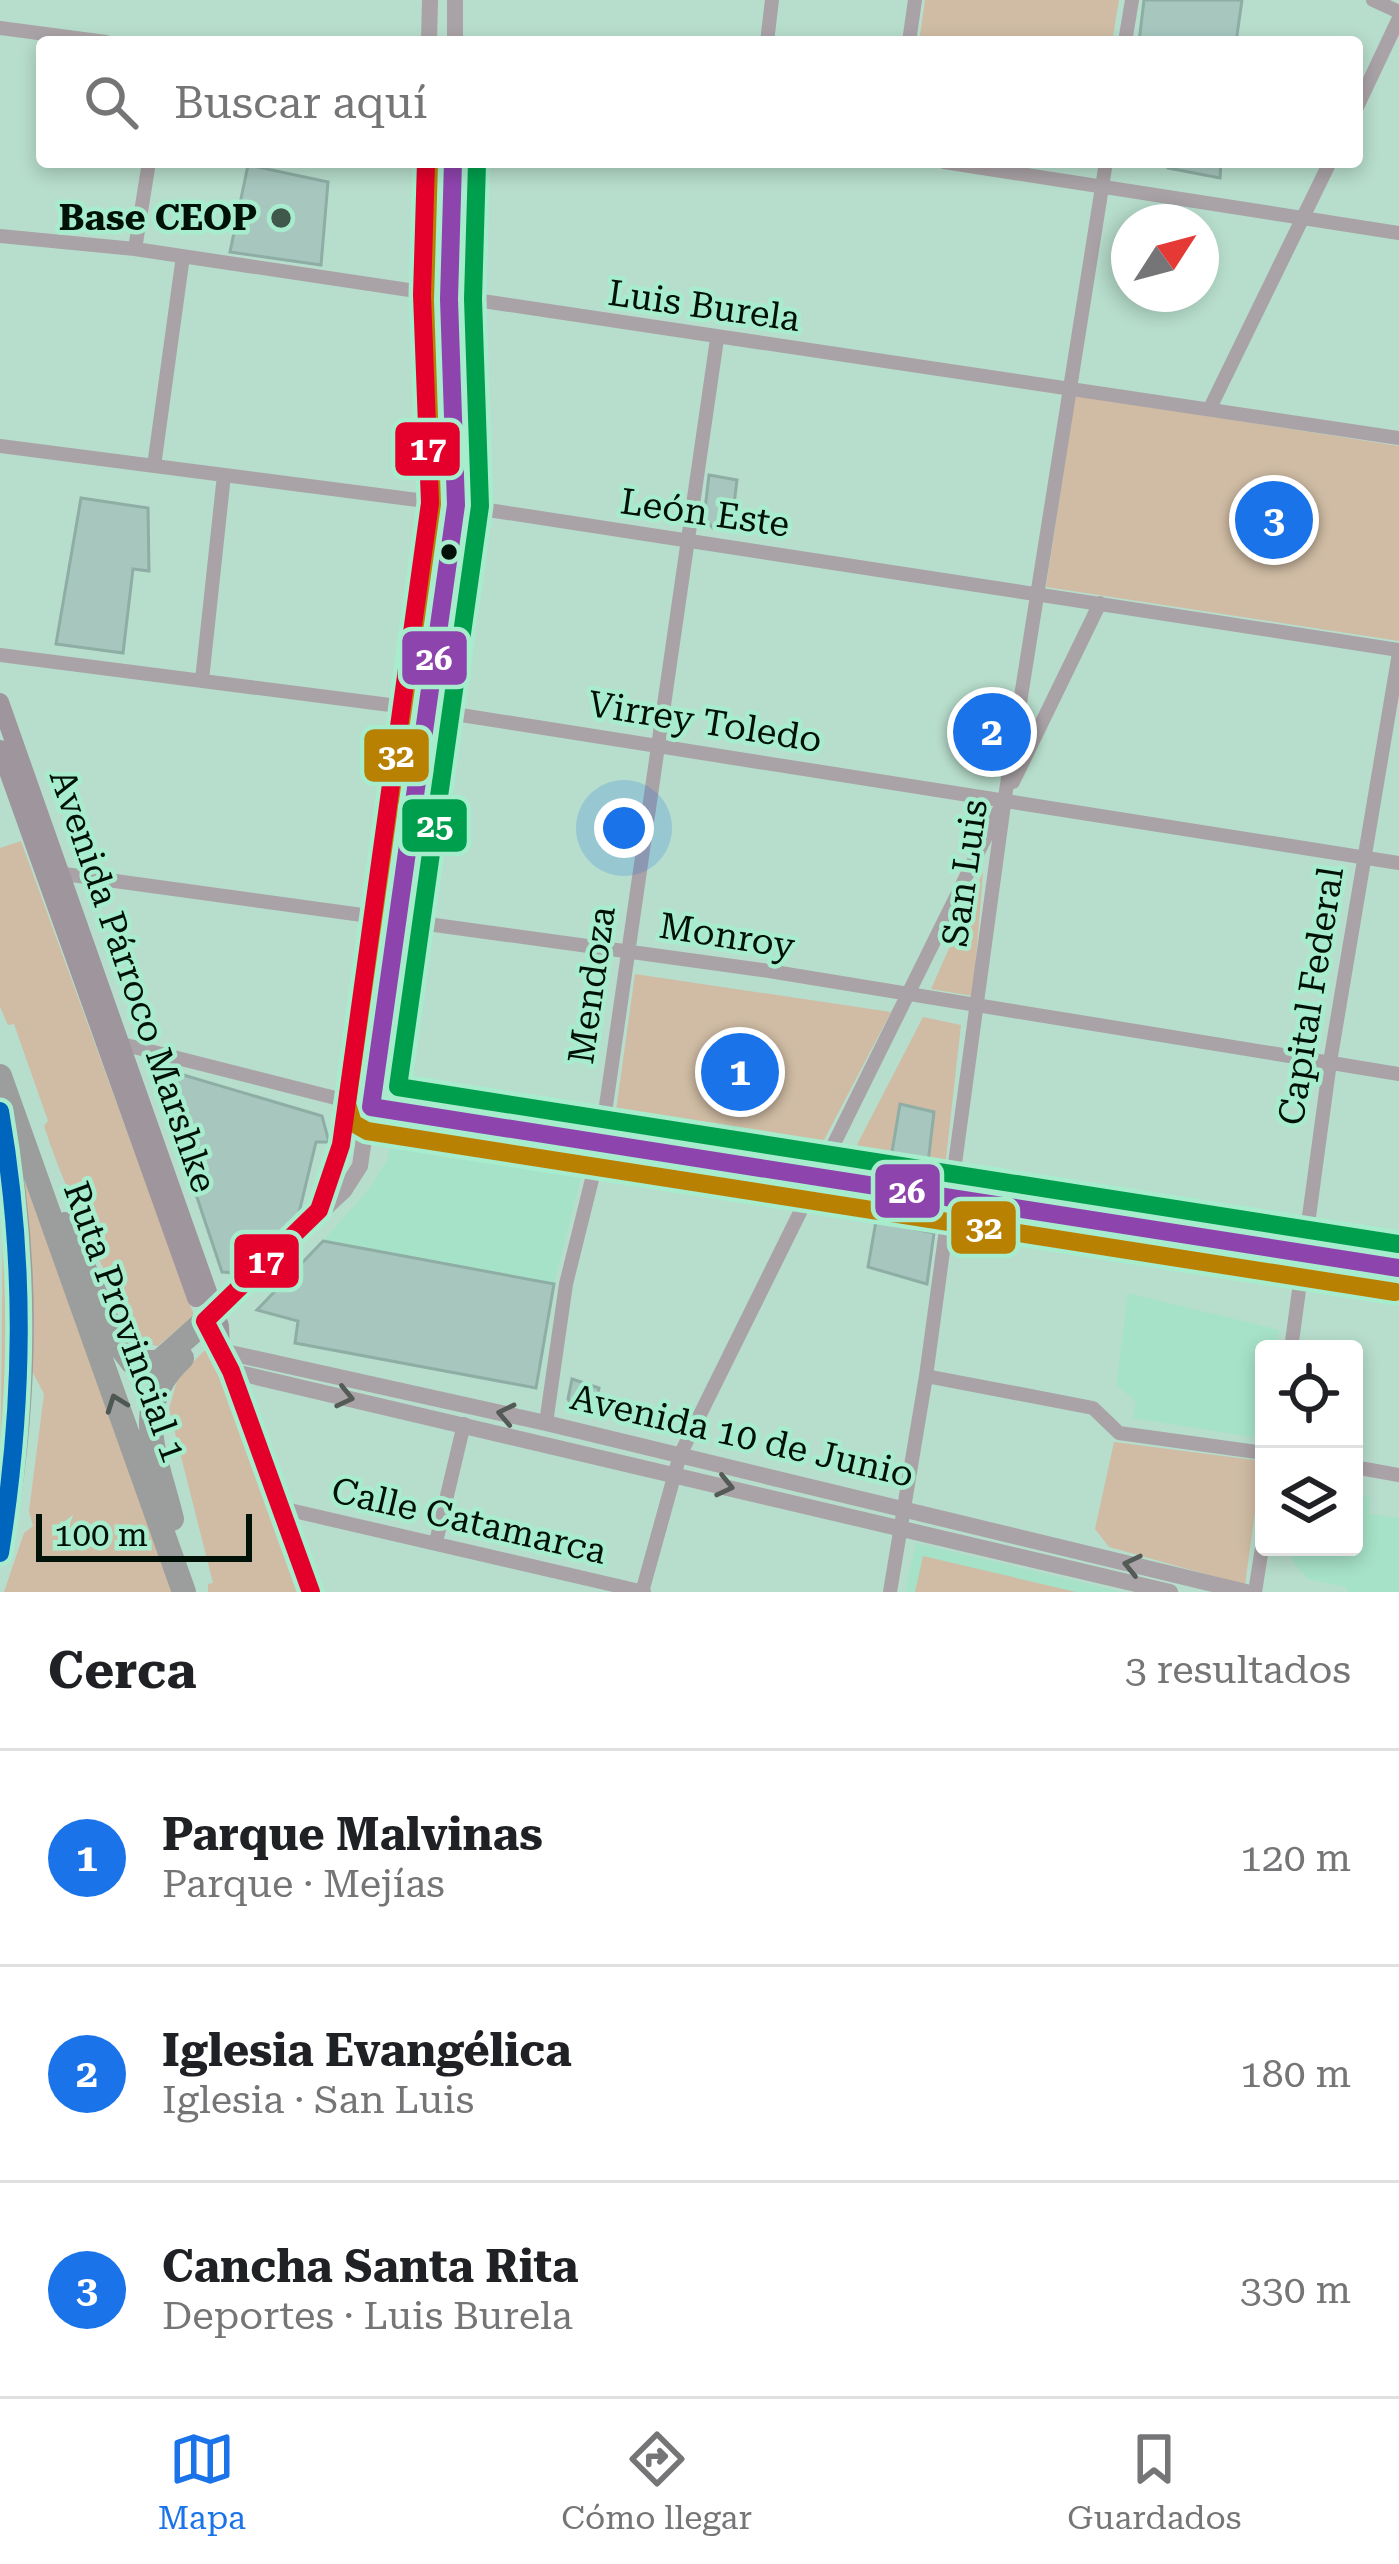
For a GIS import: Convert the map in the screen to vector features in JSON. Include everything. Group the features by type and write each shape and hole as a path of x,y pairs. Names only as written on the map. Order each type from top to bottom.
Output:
{"highway":[{"name":"Ruta Provincial 1","path":"0,1076 186,1592"},
{"path":"0,1111 20,1256 22,1369 17,1453 0,1553"},
{"path":"34,1173 58,1209 127,1357 138,1365 159,1362 217,1324"},
{"path":"186,1592 150,1410 162,1378 217,1324"}],"main road":[{"name":"Avenida Párroco Marshke","path":"0,702 52,874 217,1324"},
{"name":"Avenida Párroco Marshke","path":"0,749 122,1044 217,1324"}],"street":[{"path":"429,36 430,0"},
{"path":"455,0 455,36"},
{"path":"768,36 772,0"},
{"path":"910,36 916,0"},
{"path":"1126,36 1132,0"},
{"path":"1363,95 1399,15 1373,0"},
{"path":"0,28 61,36"},
{"path":"1379,63 1399,66"},
{"path":"135,249 148,168"},
{"path":"319,1210 341,1145 377,913 430,503 422,295 426,168"},
{"path":"217,1324 319,1210 355,1180 371,1107 456,506 449,299 453,168"},
{"path":"982,168 1399,233"},
{"name":"San Luis","path":"890,1592 926,1376 1005,797 1105,168"},
{"path":"1210,408 1327,168"},
{"name":"Luis Burela","path":"0,236 135,249 1399,438"},
{"path":"154,466 183,256"},
{"name":"Mendoza","path":"546,1423 566,1284 600,1147 717,339"},
{"name":"León Este","path":"0,446 456,506 1399,651"},
{"path":"202,680 224,475"},
{"path":"642,1592 680,1455 1100,604"},
{"name":"Capital Federal","path":"1292,1340 1330,1062 1399,651"},
{"name":"Virrey Toledo","path":"0,655 429,710 1005,797 1399,863"},
{"name":"Monroy","path":"52,874 399,916 1399,1074"},
{"path":"122,1044 371,1107 600,1147 1399,1268"},
{"name":"Avenida Párroco Marshke","path":"217,1324 311,1592"},
{"name":"Avenida 10 de Junio","path":"217,1324 546,1423 680,1455 1170,1592"},
{"name":"Avenida 10 de Junio","path":"231,1371 672,1474 904,1517 1246,1592"},
{"path":"926,1376 1093,1408 1119,1433 1255,1453"},
{"path":"436,1542 464,1424"},
{"path":"1363,1469 1399,1475"},
{"name":"Calle Catamarca","path":"281,1508 642,1592"},
{"path":"1255,1592 1261,1556"}],"shaded area":[{"path":"925,0 1119,0 1113,36 920,36"},
{"path":"436,311 445,454 441,458 433,316"},
{"path":"1075,395 1399,446 1399,641 1046,587"},
{"path":"441,523 422,685 417,689 435,527"},
{"path":"21,841 194,1315 158,1346 138,1342 131,1332 53,1153 44,1126 48,1121 14,1024 8,1025 0,1007 0,848"},
{"path":"983,872 973,996 931,989"},
{"path":"635,974 891,1012 813,1161 613,1132"},
{"path":"923,1017 961,1025 944,1176 846,1166"},
{"path":"396,1121 587,1153 554,1284 323,1241 370,1188 388,1158"},
{"path":"21,1179 30,1189 173,1592 4,1592 24,1533 33,1526 29,1511 44,1394 32,1371"},
{"path":"3,1215 10,1359 0,1503"},
{"path":"1128,1293 1279,1330 1277,1340 1255,1340 1253,1437 1133,1418 1136,1401 1116,1385"},
{"path":"206,1349 219,1359 299,1592 208,1592 208,1584 213,1583 169,1409 178,1377"},
{"path":"1114,1442 1255,1460 1255,1512 1245,1585 1109,1547 1095,1529"},
{"path":"1363,1496 1371,1497 1369,1514 1399,1518 1399,1592 1347,1592 1347,1587 1307,1579 1291,1558 1363,1556"},
{"path":"916,1543 1122,1592 905,1592"},
{"path":"923,1556 1076,1592 915,1592"}],"building":[{"path":"1144,0 1242,0 1237,36 1140,36"},
{"name":"Base CEOP","path":"247,168 328,182 321,265 230,252"},
{"path":"1168,168 1221,168 1220,178"},
{"path":"709,475 737,480 731,529 713,528 704,518"},
{"path":"81,498 148,508 149,571 133,569 123,653 56,644"},
{"path":"983,710 1007,714 1001,753 978,750"},
{"path":"153,1066 322,1116 329,1142 316,1142 298,1217 236,1273 222,1272"},
{"path":"900,1104 934,1112 928,1163 891,1158"},
{"path":"876,1221 934,1233 927,1284 868,1267"},
{"path":"323,1241 554,1284 536,1388 295,1343 298,1321 257,1310"},
{"path":"572,1379 599,1388 592,1415 577,1412 568,1399"}],"transit line":[{"name":"17","path":"311,1592 231,1371 205,1321 319,1210 341,1145 430,503 422,295 426,168"},
{"name":"32","path":"429,168 425,300 432,504 347,1104 353,1123 367,1131 1395,1292"},
{"name":"26","path":"453,168 449,299 456,505 371,1107 1399,1268"},
{"name":"25","path":"477,168 473,299 480,506 398,1087 1399,1244"},
{"name":"1","path":"0,1111 14,1222 19,1332 14,1442 0,1553"}],"place":[{"name":"Base CEOP","path":"281,218"},
{"name":"Cancha Santa Rita","path":"1274,520"},
{"name":"Iglesia Evangélica","path":"992,732"},
{"name":"Parque Malvinas","path":"740,1072"}]}
